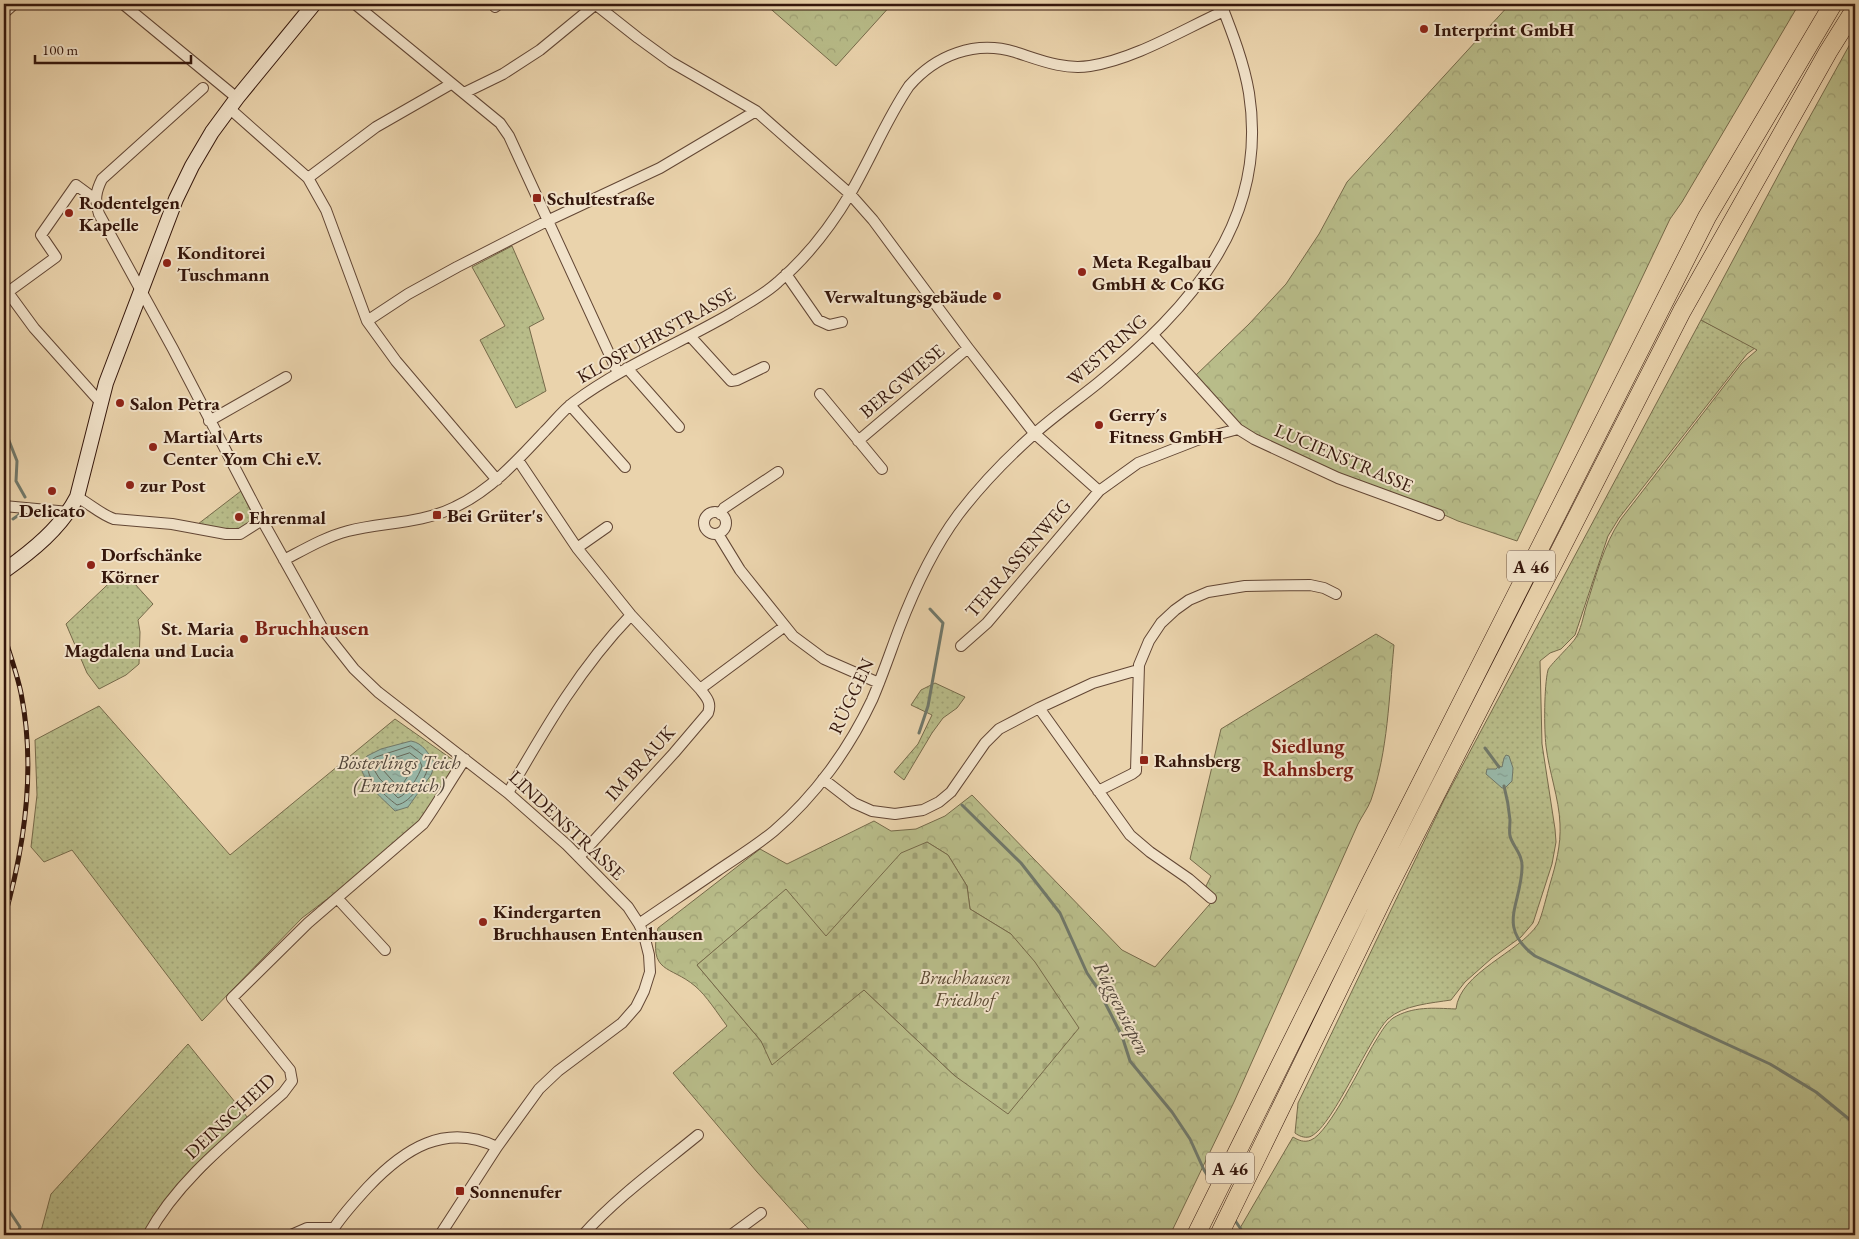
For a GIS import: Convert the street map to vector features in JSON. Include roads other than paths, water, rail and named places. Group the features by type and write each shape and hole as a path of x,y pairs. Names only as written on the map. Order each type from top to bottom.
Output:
{"highway":[{"name":"A 46","path":"1196,1235 1369,886 1707,217 1811,38 1833,4"},
{"name":"A 46","path":"1219,1235 1385,894 1682,311 1828,52 1855,9"}],"street":[{"path":"4,13 14,4"},
{"path":"123,4 233,103 308,178 326,210 367,321 396,361 497,480"},
{"path":"4,571 34,548 52,531 69,512 77,497 106,383 140,289 192,166 233,103 314,4"},
{"path":"355,4 500,123 509,136 548,221 623,370 679,427"},
{"path":"464,93 503,74 540,50 595,4 671,62 756,111 850,194 872,220 1034,433 1099,491 1138,463 1197,440 1238,429"},
{"name":"KLOSFUHRSTRASSE","path":"284,560 326,538 349,531 422,519 476,496 497,480 518,460 570,405 623,370 749,303 778,283 808,252 829,225 850,194 909,86 926,68 948,56 974,49 994,48 1072,68 1092,66 1141,50 1223,8"},
{"name":"WESTRING","path":"1034,433 1098,383 1153,335 1188,298 1212,266 1232,230 1246,189 1252,133 1249,94 1241,59 1223,8"},
{"path":"308,178 376,127 451,84"},
{"path":"101,403 34,328 6,289 56,257 41,236 76,185 95,200 102,179 202,88"},
{"path":"367,321 408,294 461,265 660,168 756,111"},
{"name":"LINDENSTRASSE","path":"95,200 99,214 262,520 324,631 354,669 378,692 508,793 579,857 620,898 640,924 647,944 650,965 644,991 636,1007 610,1033 548,1079 529,1101 440,1235"},
{"path":"786,274 818,320 828,325 842,322"},
{"name":"LUCIENSTRASSE","path":"1153,335 1238,429 1254,439 1338,478 1439,515"},
{"path":"690,336 731,381 737,380 764,366"},
{"name":"BERGWIESE","path":"858,441 968,348"},
{"path":"210,421 286,377"},
{"name":"BERGWIESE","path":"820,394 882,469"},
{"path":"570,405 625,467"},
{"name":"RÜGGEN","path":"640,924 774,831 823,779 849,743 869,706 913,595 941,540 977,492 1034,433"},
{"name":"IM BRAUK","path":"518,460 577,548 631,615 700,689 709,702 710,707 708,713 674,753 579,857"},
{"path":"720,514 724,508 778,472"},
{"name":"TERRASSENWEG","path":"962,646 987,623 1099,491"},
{"path":"77,497 90,504 105,516 114,519 172,524 226,534 240,534 262,520"},
{"path":"4,506 69,512"},
{"path":"718,534 724,530 726,523 723,516 712,513 706,517 705,521 708,531 718,534 740,570 802,644 824,659 879,683"},
{"path":"577,548 608,527"},
{"path":"1098,791 1136,771 1138,670 1149,641 1168,616 1189,600 1208,592 1245,586 1301,584 1319,586 1336,594"},
{"path":"508,793 543,732 579,676 605,642 631,615"},
{"path":"700,689 785,626"},
{"path":"823,779 854,803 872,811 895,814 922,810 939,802 951,792 991,736 1006,724 1093,683 1138,670"},
{"path":"1039,708 1134,839 1189,879 1211,898"},
{"path":"385,950 338,899 423,824 464,759"},
{"name":"DEINSCHEID","path":"148,1235 162,1212 188,1181 283,1093 292,1081 290,1070 232,998 297,934 338,899"},
{"path":"583,1235 642,1180 698,1135"},
{"path":"291,1235 307,1228 332,1232 353,1204 382,1172 402,1156 421,1145 457,1137 478,1139 497,1147"},
{"path":"731,1235 761,1213"}],"water":[{"name":"Bösterlings Teich (Ententeich)","path":"411,741 422,747 435,764 431,775 408,807 395,811 367,781 361,768 367,756 381,749"},
{"path":"1506,755 1509,756 1513,768 1512,781 1505,788 1502,788 1486,774 1487,769 1502,767"}],"waterway":[{"path":"4,428 17,461 16,481 25,497"},
{"path":"13,519 23,512"},
{"path":"919,733 928,706 943,623 930,609"},
{"path":"1485,748 1499,767"},
{"path":"1504,786 1509,811 1510,836 1522,863 1521,881 1513,925 1516,935 1523,945 1535,956 1770,1064 1816,1092 1855,1124"},
{"name":"Rüggensiepen","path":"962,805 1021,863 1060,913 1087,973 1098,989 1122,1036 1130,1061 1172,1112 1190,1139 1204,1170 1214,1186"},
{"path":"4,1203 20,1227 17,1235"},
{"name":"Rüggensiepen","path":"1234,1219 1245,1235"}],"railway":[{"path":"4,634 21,693 28,750 28,778 23,835 4,919"}],"place":[{"name":"Interprint GmbH","path":"1424,29"},
{"name":"Schultestraße","path":"537,198"},
{"name":"Rodentelgen Kapelle","path":"69,213"},
{"name":"Konditorei Tuschmann","path":"167,263"},
{"name":"Meta Regalbau GmbH & Co KG","path":"1082,272"},
{"name":"Verwaltungsgebäude","path":"997,296"},
{"name":"Salon Petra","path":"120,403"},
{"name":"Gerry´s Fitness GmbH","path":"1099,425"},
{"name":"Martial Arts Center Yom Chi e.V.","path":"153,447"},
{"name":"zur Post","path":"130,485"},
{"name":"Delicato","path":"52,491"},
{"name":"Bei Grüter's","path":"437,515"},
{"name":"Ehrenmal","path":"239,517"},
{"name":"Dorfschänke Körner","path":"91,565"},
{"name":"St. Maria Magdalena und Lucia","path":"244,639"},
{"name":"Rahnsberg","path":"1144,760"},
{"name":"Kindergarten Bruchhausen Entenhausen","path":"483,922"},
{"name":"Sonnenufer","path":"460,1191"}],"district":[{"name":"Bruchhausen","path":"312,627"},
{"name":"Siedlung Rahnsberg","path":"1308,758"}],"park label":[{"name":"Bruchhausen Friedhof","path":"965,988"}]}
